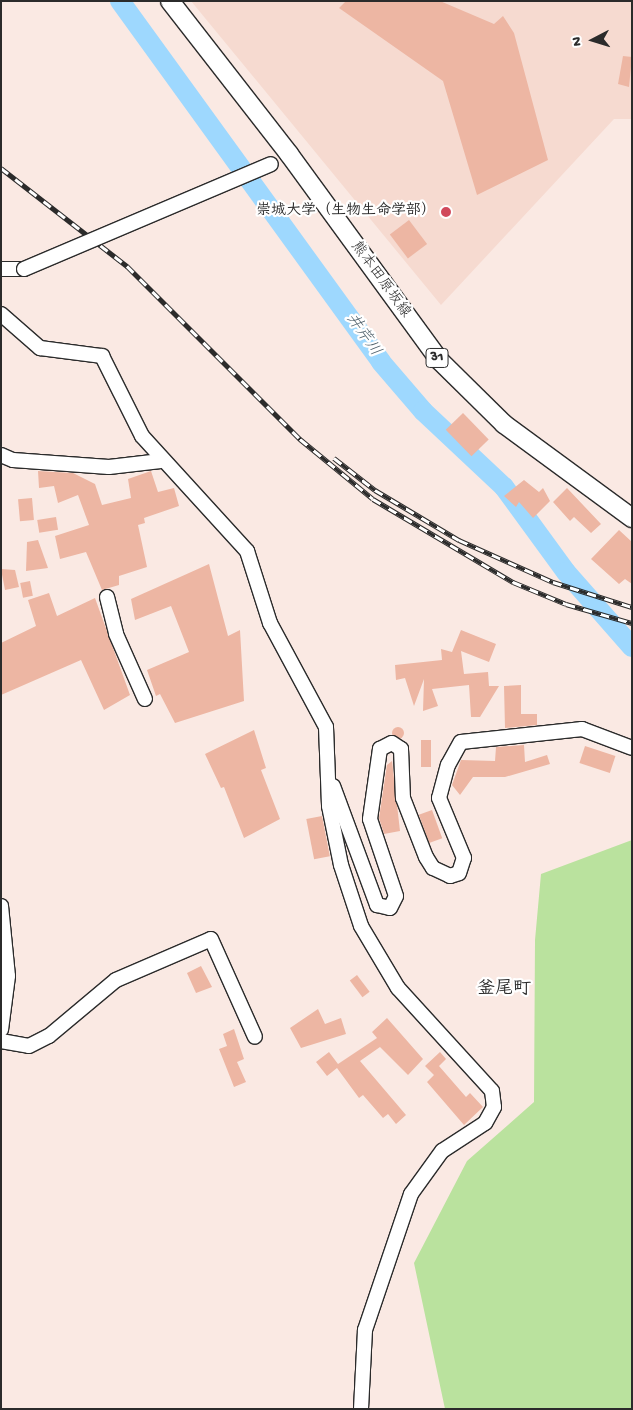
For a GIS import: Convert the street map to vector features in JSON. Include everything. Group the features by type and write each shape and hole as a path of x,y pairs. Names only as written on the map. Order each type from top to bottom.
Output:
{"main road":[{"name":"熊本田原坂線","path":"170,1 289,154 439,360 504,424 632,518"}],"street":[{"path":"1,269 24,269 271,164 289,154"},
{"path":"1,314 40,348 102,356 142,436 161,461 246,551 270,623 326,727 326,767 341,866 361,926 398,988 438,1028 494,1098 485,1123 442,1151 411,1194 365,1330 361,1409"},
{"path":"1,455 13,460 109,467 161,461"},
{"path":"107,597 116,634 146,699"},
{"path":"326,767 377,905 390,908 396,896 370,819 380,749 392,743 401,749 403,798 426,857 433,868 450,876 460,873 464,858 439,798 448,765 461,742 582,729 632,748"},
{"path":"1,906 8,976 1,1030"},
{"path":"1,1041 29,1046 49,1036 116,980 211,939 255,1036"}],"shaded area":[{"name":"崇城大学（生物生命学部）","path":"191,1 632,1 632,119 614,119 441,305"}],"green space":[{"path":"632,840 632,1409 445,1409 414,1263 467,1161 534,1102 535,940 541,874"}],"building":[{"path":"346,1 440,1 494,24 503,16 514,33 548,160 477,195 443,81 339,8"},
{"path":"623,56 632,57 629,87 618,84"},
{"path":"409,220 427,244 408,258 390,234"},
{"path":"463,413 489,440 471,456 446,430"},
{"path":"38,471 73,473 95,484 102,505 131,498 128,479 151,471 158,492 174,488 179,506 144,518 145,523 138,525 147,567 119,576 119,585 102,590 86,552 60,559 55,536 89,525 78,495 58,503 54,486 39,488"},
{"path":"524,480 539,492 543,488 550,501 533,518 519,502 516,507 504,496"},
{"path":"567,488 601,524 591,533 574,517 570,521 553,502"},
{"path":"32,498 34,520 20,521 18,499"},
{"path":"56,517 58,530 39,533 37,520"},
{"path":"619,530 632,542 632,584 625,579 619,584 591,559"},
{"path":"38,540 48,568 26,571 27,542"},
{"path":"209,564 228,636 240,630 244,701 175,723 160,694 156,696 147,670 189,652 171,606 135,620 131,599"},
{"path":"1,569 15,570 19,587 5,590"},
{"path":"30,581 33,596 23,598 20,583"},
{"path":"49,593 57,616 95,598 130,695 104,710 81,660 1,695 1,643 36,626 28,600"},
{"path":"461,630 496,644 489,662 461,651 464,674 488,672 489,686 499,686 480,717 471,717 469,685 432,689 438,706 423,711 424,679 414,706 405,678 396,680 395,665 442,660 441,649 452,652"},
{"path":"521,685 521,714 537,714 537,725 505,728 504,686"},
{"path":"398,727 404,733 398,739 392,733"},
{"path":"254,730 266,768 261,770 280,819 244,838 224,787 221,788 205,754"},
{"path":"421,740 431,740 431,767 421,767"},
{"path":"524,745 525,762 547,755 550,764 505,777 473,777 460,795 452,785 461,760 495,761 496,747"},
{"path":"585,746 615,756 610,773 579,763"},
{"path":"392,761 400,831 384,834 379,818 387,765"},
{"path":"432,810 442,838 429,843 419,815"},
{"path":"322,816 330,856 314,859 306,819"},
{"path":"201,966 212,987 196,993 187,973"},
{"path":"357,975 370,992 362,997 350,980"},
{"path":"318,1009 325,1024 341,1018 346,1034 301,1048 290,1028"},
{"path":"387,1018 423,1059 408,1075 380,1047 360,1061 406,1115 396,1124 388,1114 383,1118 363,1095 359,1098 337,1068 327,1076 316,1062 329,1052 338,1064 377,1038 372,1032"},
{"path":"234,1029 244,1059 237,1062 246,1082 234,1087 219,1049 227,1046 223,1034"},
{"path":"440,1052 446,1059 439,1066 466,1097 470,1093 483,1107 464,1125 427,1082 434,1075 425,1066"}],"waterway":[{"name":"井芹川","path":"120,1 381,362 423,411 504,487 566,572 632,647"}],"railway":[{"path":"1,168 127,266 300,439 373,499 513,582 566,604 632,623"},
{"path":"334,458 375,490 459,540 553,582 632,607"}],"place":[{"name":"崇城大学（生物生命学部）","path":"446,212"}],"district":[{"name":"釜尾町","path":"504,990"}]}
